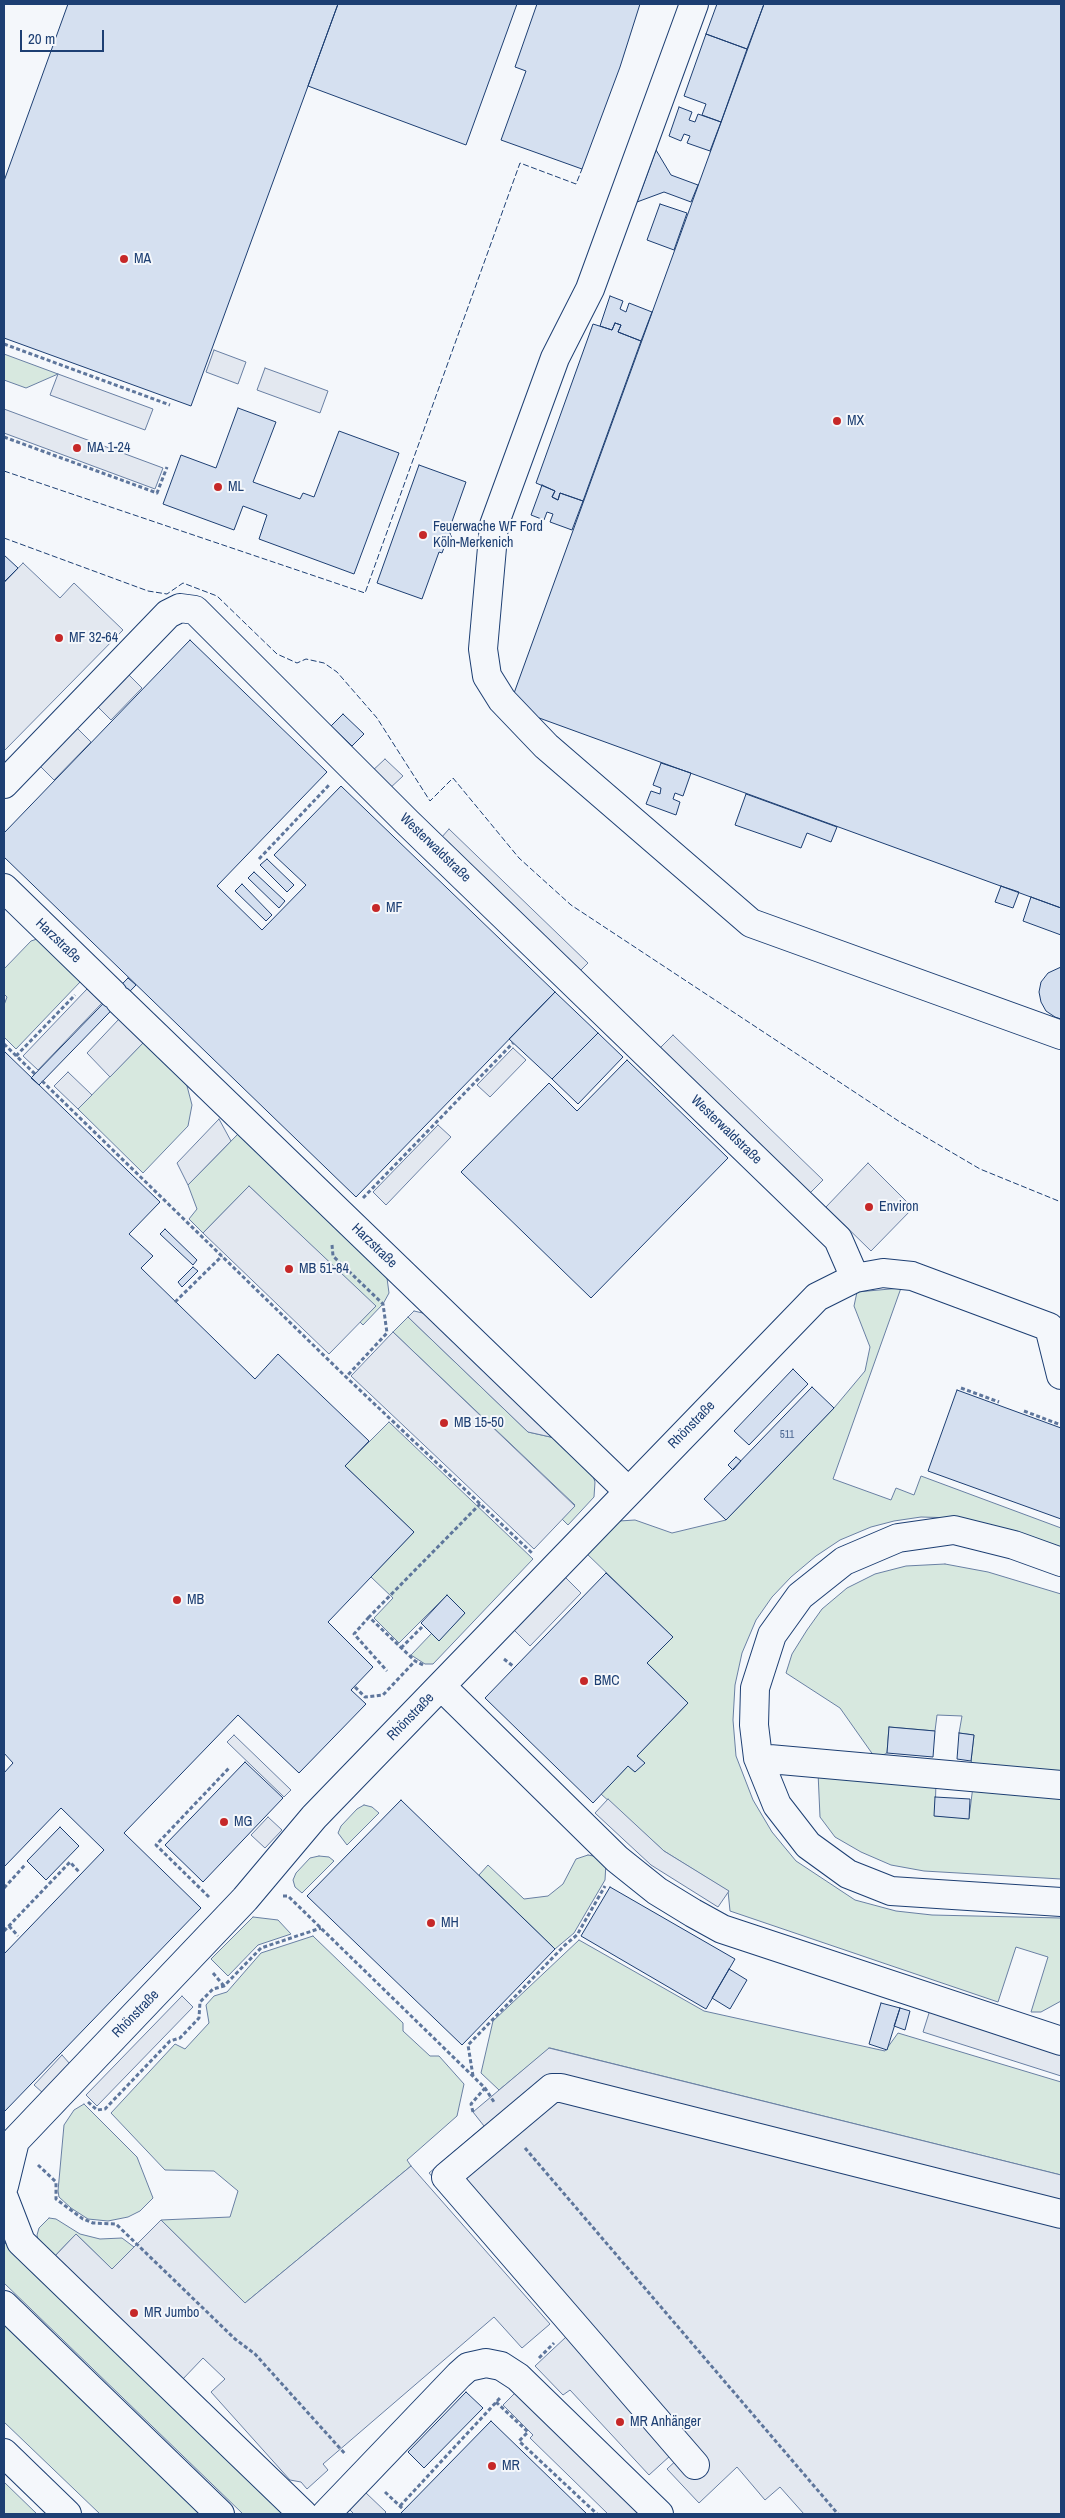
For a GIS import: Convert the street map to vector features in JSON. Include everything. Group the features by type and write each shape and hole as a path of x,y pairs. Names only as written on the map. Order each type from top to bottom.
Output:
{"lane":[{"path":"694,4 590,289 555,358 494,525 483,649 487,676 502,700 546,746 751,923 1061,1035"},
{"name":"Westerwaldstraße","path":"4,784 168,614 180,608 195,610 407,822 838,1239 855,1278"},
{"name":"Harzstraße","path":"4,888 628,1491"},
{"name":"Rhönstraße","path":"4,2186 15,2142 245,1899 434,1676 628,1491 800,1312 831,1289 855,1278 883,1273 912,1276 1050,1327 1061,1375"},
{"path":"1061,1562 1014,1545 954,1530 898,1538 844,1561 800,1596 772,1636 755,1688 754,1725 758,1758 777,1805 808,1845 848,1874 891,1891 1061,1902"},
{"path":"434,1676 617,1859 658,1891 722,1929 1061,2041"},
{"path":"758,1758 1061,1785"},
{"path":"695,2465 446,2177 552,2088 561,2088 1061,2214"},
{"path":"4,2198 21,2242 303,2514"},
{"path":"4,2305 220,2514"},
{"path":"326,2514 459,2375 468,2367 486,2363 501,2366 518,2377 659,2514"},
{"path":"4,2453 67,2514"}],"path":[{"path":"4,344 170,405"},
{"path":"4,437 157,493 167,467"},
{"path":"259,859 332,782"},
{"path":"16,1056 109,990"},
{"path":"346,1377 387,1333 384,1304 333,1256 331,1231 514,1043"},
{"path":"4,1044 35,1074"},
{"path":"176,1302 222,1256"},
{"path":"961,1388 999,1402"},
{"path":"1024,1412 1061,1425"},
{"path":"387,1671 354,1634 480,1504"},
{"path":"369,1617 415,1661 434,1676"},
{"path":"401,1648 422,1626"},
{"path":"355,1687 365,1698 383,1695 415,1661"},
{"path":"230,1767 156,1845 213,1901 288,1896 474,2077 485,2088 506,2127 838,2514"},
{"path":"474,2077 468,2045 577,1935 614,1870 617,1859"},
{"path":"4,1931 70,1862 80,1873"},
{"path":"4,1888 26,1865"},
{"path":"9,1926 18,1936"},
{"path":"55,2098 90,2102 97,2110 105,2109 170,2041 180,2038 199,2018 200,2002 213,1990 224,1986 261,1948 321,1928"},
{"path":"209,1937 206,1965 224,1986"},
{"path":"473,2112 471,2104 485,2088"},
{"path":"56,2199 83,2219 93,2223 116,2224 235,2339 256,2354 346,2456 404,2510"},
{"path":"496,2402 528,2432 520,2440 597,2514"}],"shaded area":[{"path":"214,350 246,362 238,384 206,372"},
{"path":"4,354 58,374 26,388 4,380"},
{"path":"265,368 328,391 320,413 257,390"},
{"path":"58,374 153,409 145,430 50,395"},
{"name":"MA 1-24","path":"4,409 163,468 155,489 4,433"},
{"name":"MF 32-64","path":"23,563 60,598 74,583 123,630 4,751 4,583"},
{"path":"128,674 142,688 111,720 97,706"},
{"path":"77,728 91,742 54,780 40,766"},
{"path":"385,759 403,776 388,790 370,773"},
{"path":"449,829 588,963 580,971 441,838"},
{"path":"37,939 81,981 16,1049 4,1037 4,1005 7,997 4,994 4,969 31,941"},
{"path":"87,989 102,1003 38,1070 23,1056"},
{"path":"119,1019 143,1043 110,1077 87,1053"},
{"path":"673,1035 823,1180 810,1193 660,1048"},
{"path":"143,1043 182,1079 187,1086 192,1105 188,1126 143,1173 78,1109"},
{"path":"513,1048 526,1060 490,1097 477,1085"},
{"path":"68,1072 92,1095 78,1109 54,1086"},
{"path":"219,1119 231,1141 188,1185 177,1163"},
{"path":"438,1125 451,1137 386,1205 373,1192"},
{"path":"239,1133 387,1278 389,1293 383,1304 363,1325 360,1322 375,1306 249,1186 203,1233 189,1219 197,1209 188,1185"},
{"name":"Environ","path":"868,1163 913,1208 871,1251 826,1207"},
{"name":"MB 51-84","path":"249,1186 376,1306 329,1354 203,1233"},
{"path":"901,1288 833,1479 891,1500 896,1488 914,1495 921,1476 1061,1528 1061,1552 955,1518 921,1517 894,1521 871,1527 840,1540 816,1556 791,1577 772,1597 756,1620 742,1653 735,1685 733,1720 736,1756 753,1800 772,1832 796,1861 855,1900 896,1911 932,1915 1061,1918 1061,2001 1041,2012 1031,2012 1048,1957 1016,1947 998,2002 730,1911 728,1891 664,1851 601,1794 628,1766 635,1772 644,1763 637,1756 688,1703 647,1663 673,1637 585,1552 619,1521 635,1520 672,1533 726,1520 834,1408 865,1371 870,1347 854,1306 857,1292"},
{"path":"414,1311 427,1314 555,1438 528,1432 408,1317"},
{"path":"408,1317 528,1432 555,1438 592,1473 595,1482 594,1497 568,1525 562,1519 575,1505 393,1332"},
{"name":"MB 15-50","path":"393,1332 575,1506 534,1549 351,1376"},
{"path":"389,1422 533,1559 433,1664 425,1664 411,1655 432,1633 439,1640 465,1613 447,1595 399,1643 374,1618 393,1598 371,1577 414,1532 345,1466"},
{"path":"945,1564 988,1572 1061,1594 1061,1776 978,1768 971,1761 974,1735 959,1733 962,1716 937,1715 935,1731 889,1727 887,1753 876,1759 840,1708 786,1673 792,1654 822,1609 847,1588 875,1574 906,1566"},
{"path":"564,1576 581,1593 530,1646 513,1629"},
{"path":"234,1735 291,1790 284,1797 227,1742"},
{"path":"818,1772 936,1782 935,1816 969,1818 973,1786 1061,1794 1061,1879 924,1871 891,1865 861,1852 835,1837 820,1817"},
{"path":"608,1799 664,1851 729,1891 718,1907 651,1865 595,1813"},
{"path":"364,1805 372,1807 379,1813 347,1845 338,1833 341,1826 357,1809"},
{"path":"268,1817 282,1830 265,1848 251,1835"},
{"path":"588,1855 599,1857 606,1863 605,1880 574,1933 555,1949 479,1875 488,1865 524,1899 548,1896 563,1884 576,1859"},
{"path":"319,1856 329,1857 334,1861 302,1893 295,1887 293,1880 296,1873 310,1858"},
{"path":"253,1917 278,1920 291,1934 258,1945 228,1976 211,1959"},
{"path":"313,1936 403,2023 403,2031 430,2056 439,2056 464,2084 457,2116 407,2160 411,2166 245,2303 161,2220 230,2217 238,2191 214,2171 165,2170 111,2113 175,2044 185,2049 209,2023 206,2005 214,1996 227,1992 261,1953"},
{"path":"579,1940 704,2011 885,2051 898,2033 1061,2082 1061,2175 550,2048 499,2090 481,2073 493,2021"},
{"path":"182,1996 193,2007 97,2106 86,2095"},
{"path":"930,2010 1061,2051 1061,2076 923,2032"},
{"path":"549,2048 1061,2175 1061,2514 804,2514 780,2487 765,2500 737,2467 699,2503 667,2469 681,2456 429,2173 484,2126 473,2112"},
{"path":"62,2055 70,2064 43,2093 34,2085"},
{"path":"84,2104 137,2157 153,2198 140,2211 128,2217 108,2221 88,2219 71,2208 59,2197 64,2125 74,2110"},
{"path":"411,2166 550,2324 522,2348 494,2317 323,2464 328,2470 307,2489 301,2482 290,2480 211,2392 225,2379 203,2358 181,2381 54,2257 76,2234 112,2269 161,2220 245,2303"},
{"path":"49,2218 56,2219 80,2234 100,2239 122,2238 134,2247 112,2269 76,2234 54,2257 38,2240 37,2235 39,2228"},
{"path":"4,2242 284,2514 243,2514 4,2283"},
{"path":"4,2324 201,2514 100,2514 4,2422"},
{"name":"MR Anhänger","path":"566,2337 671,2455 649,2475 570,2390 563,2395 535,2366"},
{"path":"516,2392 642,2514 608,2514 530,2438 533,2435 503,2405"},
{"path":"4,2482 37,2514 4,2514"},
{"path":"365,2492 386,2512 384,2514 354,2514 349,2509"}],"building":[{"name":"MA","path":"68,4 338,4 191,406 4,338 4,181"},
{"path":"338,4 517,4 466,145 308,86"},
{"path":"537,4 640,4 620,67 582,169 501,140 526,71 515,67"},
{"path":"717,4 764,4 747,49 706,34"},
{"name":"MX","path":"764,4 1061,4 1061,908 509,707"},
{"path":"706,34 747,49 721,122 702,115 706,104 684,96"},
{"path":"679,107 692,112 689,120 695,122 698,114 721,122 710,151 687,143 690,136 684,134 681,141 669,136"},
{"path":"656,150 671,175 698,185 691,202 664,192 637,202"},
{"path":"660,204 687,213 674,250 647,240"},
{"path":"610,296 623,301 620,309 626,312 629,303 652,312 641,341 618,332 621,325 615,323 612,330 600,326"},
{"path":"615,323 621,325 618,332 641,341 583,501 560,493 558,500 552,497 555,491 536,483 593,324 612,330"},
{"name":"ML","path":"238,408 276,422 253,482 300,499 303,493 314,497 339,431 399,453 354,574 259,539 267,515 243,506 234,530 163,504 181,455 216,468"},
{"name":"Feuerwache WF Ford Köln-Merkenich","path":"419,465 466,482 449,530 452,539 445,545 442,553 439,552 422,599 377,583"},
{"path":"542,485 555,491 552,497 558,500 560,493 583,501 572,530 550,522 553,514 547,512 544,520 531,515"},
{"path":"4,555 18,568 4,582"},
{"name":"MF","path":"190,640 327,772 217,886 262,930 306,885 274,855 341,786 555,992 356,1197 4,857 4,833"},
{"path":"343,714 364,734 352,746 331,726"},
{"path":"661,763 691,773 683,796 675,793 673,799 680,802 676,815 646,804 651,791 660,794 661,788 653,785"},
{"path":"746,794 837,827 831,842 807,833 801,848 735,825"},
{"path":"267,859 294,885 287,892 260,865"},
{"path":"254,872 285,901 279,908 248,878"},
{"path":"242,884 272,915 266,921 235,891"},
{"path":"1001,886 1019,892 1013,908 995,902"},
{"path":"1031,897 1061,908 1061,935 1023,921"},
{"path":"1061,967 1061,1019 1046,1011 1041,1002 1039,992 1041,982 1048,973"},
{"path":"128,978 136,985 39,1085 31,1078"},
{"path":"555,992 598,1033 552,1079 509,1039"},
{"path":"598,1033 623,1057 578,1104 552,1079"},
{"name":"MB","path":"4,1051 160,1202 129,1234 153,1256 141,1268 255,1379 278,1354 369,1441 345,1466 414,1532 328,1622 373,1667 351,1690 366,1704 299,1773 238,1715 124,1833 201,1908 4,2112 4,1954 104,1850 61,1808 4,1867 4,1773 13,1763 4,1753"},
{"path":"627,1060 728,1158 591,1298 461,1172 549,1083 577,1111"},
{"path":"165,1229 197,1260 193,1265 160,1234"},
{"path":"193,1267 198,1271 182,1287 178,1282"},
{"path":"793,1369 808,1384 749,1445 734,1431"},
{"path":"812,1387 834,1408 726,1520 704,1499"},
{"path":"957,1390 1061,1428 1061,1519 928,1471"},
{"path":"736,1457 741,1461 733,1470 728,1465"},
{"name":"BMC","path":"606,1573 673,1637 647,1663 688,1703 637,1756 645,1763 635,1772 628,1766 593,1803 485,1698"},
{"path":"447,1595 465,1613 439,1641 421,1623"},
{"path":"889,1727 935,1731 933,1757 887,1753"},
{"path":"959,1733 974,1735 971,1761 957,1759"},
{"name":"MG","path":"245,1762 283,1798 203,1882 165,1845"},
{"path":"935,1797 970,1799 969,1819 934,1816"},
{"name":"MH","path":"401,1800 555,1949 462,2045 307,1896"},
{"path":"60,1827 79,1846 46,1880 27,1861"},
{"path":"610,1887 735,1959 706,2009 581,1936"},
{"path":"729,1969 747,1980 730,2009 712,1998"},
{"path":"881,2003 900,2008 887,2050 869,2044"},
{"path":"900,2008 910,2011 905,2030 894,2026"},
{"path":"466,2392 483,2408 424,2468 408,2452"},
{"name":"MR","path":"491,2421 587,2514 400,2514"}],"fence":[{"path":"4,471 365,593 520,163 576,184 582,169"},
{"path":"4,538 148,591 167,594 183,583 217,596 277,654 297,663 306,659 324,663 337,672 377,718 430,801 453,778 519,858 571,905 900,1122 980,1169 1061,1202"}],"place":[{"name":"MA","path":"124,259"},
{"name":"MX","path":"837,421"},
{"name":"MA 1-24","path":"77,448"},
{"name":"ML","path":"218,487"},
{"name":"Feuerwache WF Ford Köln-Merkenich","path":"423,535"},
{"name":"MF 32-64","path":"59,638"},
{"name":"MF","path":"376,908"},
{"name":"Environ","path":"869,1207"},
{"name":"MB 51-84","path":"289,1269"},
{"name":"MB 15-50","path":"444,1423"},
{"name":"MB","path":"177,1600"},
{"name":"BMC","path":"584,1681"},
{"name":"MG","path":"224,1822"},
{"name":"MH","path":"431,1923"},
{"name":"MR Jumbo","path":"134,2313"},
{"name":"MR Anhänger","path":"620,2422"},
{"name":"MR","path":"492,2466"}]}
